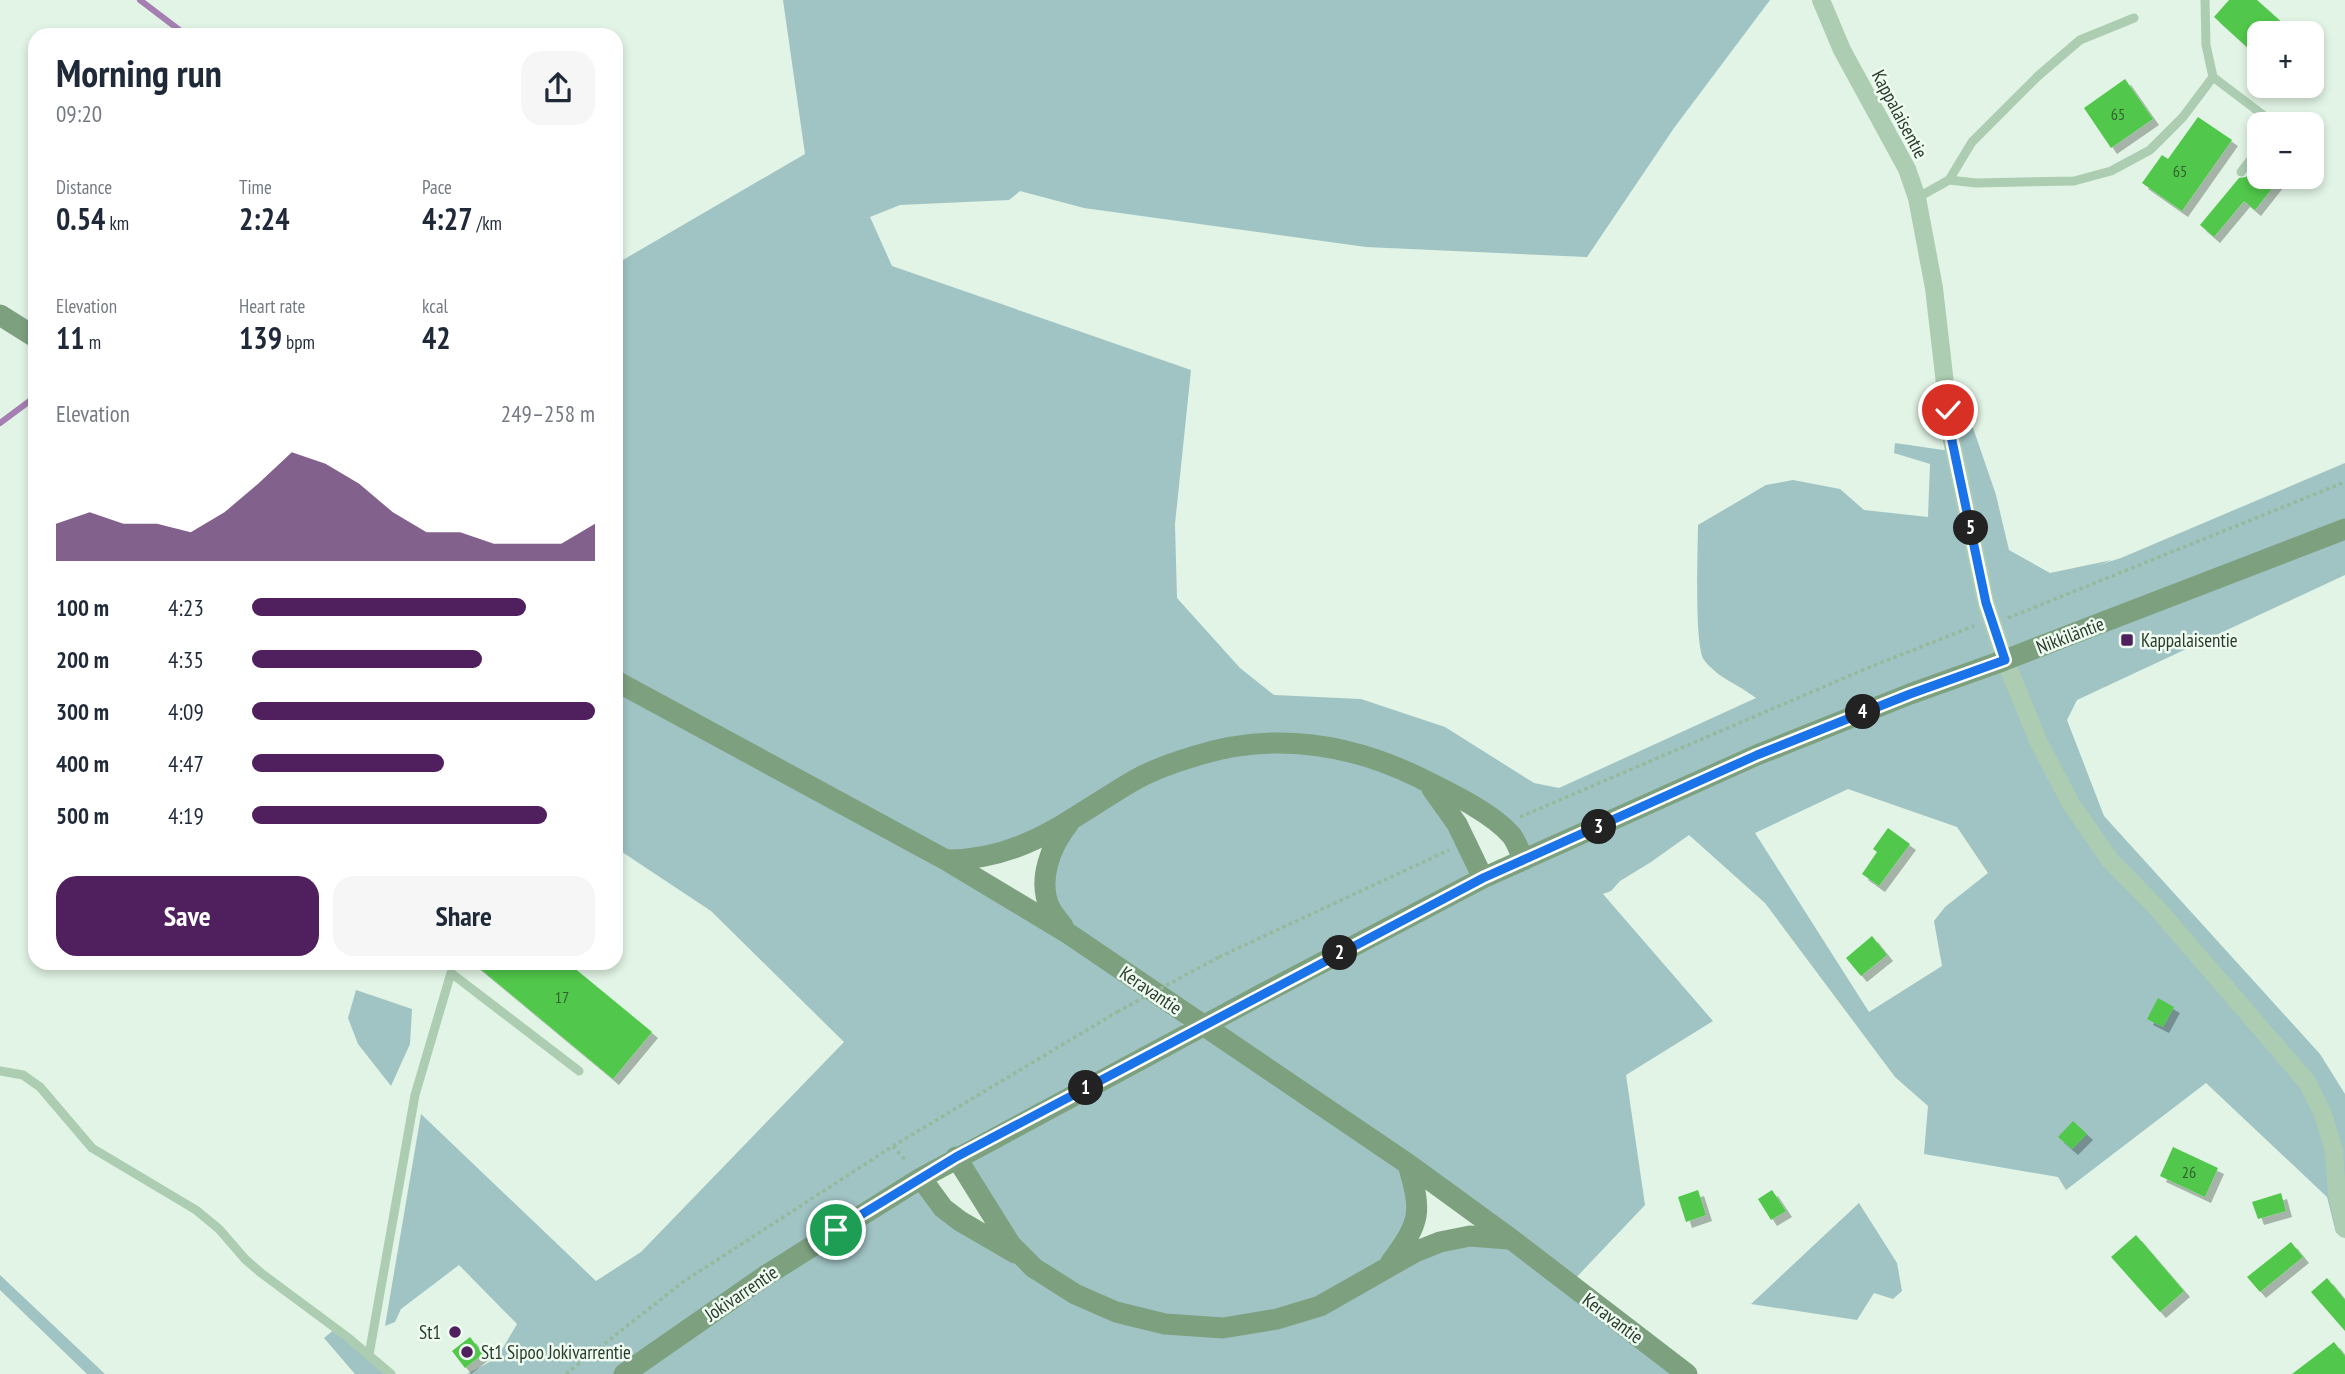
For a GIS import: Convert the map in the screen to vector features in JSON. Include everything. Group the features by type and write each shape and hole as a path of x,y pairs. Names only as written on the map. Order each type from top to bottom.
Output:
{"main road":[{"path":"0,315 28,333"},
{"name":"Nikkiläntie","path":"1264,993 1483,878 1757,755 2345,529"},
{"name":"Keravantie","path":"623,685 946,860 1069,934 1408,1164 1687,1374"},
{"path":"946,860 987,858 1050,832 1149,774 1196,755 1241,744 1279,742 1322,744 1399,768 1488,816 1513,837 1524,860"},
{"path":"1425,781 1446,806 1483,878"},
{"path":"1069,934 1049,907 1045,878 1049,857 1059,835 1073,818"},
{"name":"Jokivarrentie","path":"624,1374 765,1276 956,1157 1264,993"},
{"path":"956,1157 1020,1256"},
{"path":"1387,1268 1413,1232 1418,1209 1408,1164"},
{"path":"921,1178 943,1208 960,1221 1020,1256 1074,1294 1116,1312 1166,1324 1223,1328 1277,1319 1320,1306 1415,1252 1440,1242 1470,1236 1511,1239"}],"street":[{"name":"Kappalaisentie","path":"1821,0 1842,50 1907,169 1917,198 1934,288 1951,436 1986,603 2005,660 2045,755 2071,804 2110,860 2156,907 2307,1082 2323,1114 2334,1151 2337,1194 2345,1229"}],"lane":[{"path":"2205,0 2206,45 2213,78 2259,112"},
{"path":"1917,198 1949,180 1972,142 2038,76 2080,40 2134,18"},
{"path":"1949,180 1976,183 2074,181 2111,172 2150,150 2183,117 2213,78"},
{"path":"2241,172 2247,164"},
{"path":"369,1355 415,1095 451,973 579,1071"},
{"path":"0,1071 23,1075 40,1087 92,1148 196,1210 219,1229 261,1273 391,1374"}],"path":[{"path":"2010,617 2345,482"},
{"path":"1514,820 1846,677 1973,626"},
{"path":"565,1374 683,1282 893,1146 1117,1012 1219,957 1451,850"}],"shaded area":[{"path":"783,0 1770,0 1674,128 1587,257 1366,247 1084,208 1020,191 1009,200 900,205 870,217 892,266 1191,370 1175,524 1177,598 1240,668 1274,695 1361,699 1445,727 1534,783 1559,788 1756,698 1716,672 1704,660 1698,617 1698,525 1766,485 1793,480 1840,489 1864,510 1928,517 1930,464 1894,453 1895,443 1950,451 1948,410 1971,422 1996,495 2009,550 2050,573 2112,560 2099,565 2121,558 2345,463 2345,575 2077,700 2067,720 2104,816 2320,1054 2345,1094 2345,1233 2336,1233 2327,1197 2206,1083 2066,1190 2058,1177 1924,1154 1928,1106 1895,1077 1765,903 1689,835 1603,894 1713,1021 1626,1075 1645,1205 1570,1284 1687,1374 467,1374 497,1358 517,1324 459,1265 401,1309 395,1322 385,1326 421,1114 596,1281 641,1252 844,1042 711,911 623,853 623,260 805,154","holes":["1848,789 1957,827 1988,873 1945,907 1934,921 1942,966 1869,1012 1755,833","1446,806 1488,816 1524,860 1483,878","1059,835 1049,907 1069,934 948,860","1182,1011 1211,1031 1183,1037","956,1158 1002,1245 921,1178","1408,1165 1509,1239 1415,1252 1416,1192"]},
{"path":"356,990 412,1009 410,1044 391,1086 358,1044 348,1018"},
{"path":"1859,1203 1897,1263 1902,1291 1893,1299 1874,1293 1857,1320 1751,1304"},
{"path":"0,1275 105,1374 87,1374 0,1290"},
{"path":"336,1328 391,1374 355,1374 324,1338"}],"building":[{"path":"2229,0 2257,0 2281,21 2247,21 2247,47 2214,17"},
{"path":"2125,79 2153,119 2111,148 2084,108"},
{"path":"2198,117 2232,140 2182,211 2142,183 2162,155 2168,159"},
{"path":"2246,177 2247,189 2272,189 2255,210 2244,201 2214,237 2200,225 2239,178"},
{"path":"1888,828 1910,844 1879,886 1862,874 1877,852 1873,849"},
{"path":"1872,936 1887,955 1861,976 1846,958"},
{"path":"482,970 577,970 652,1032 613,1079"},
{"path":"2158,998 2174,1007 2163,1027 2147,1019"},
{"path":"2073,1121 2087,1134 2072,1149 2058,1137"},
{"path":"2173,1147 2218,1168 2205,1197 2160,1176"},
{"path":"1698,1190 1706,1215 1686,1222 1678,1197"},
{"path":"1772,1190 1786,1211 1771,1220 1758,1199"},
{"path":"2281,1193 2286,1211 2258,1219 2252,1202"},
{"path":"2136,1235 2184,1291 2160,1312 2111,1257"},
{"path":"2291,1242 2303,1257 2260,1292 2247,1277"},
{"path":"2327,1278 2345,1300 2345,1331 2311,1292"},
{"name":"St1 Sipoo Jokivarrentie","path":"470,1337 483,1354 465,1368 452,1351"},
{"path":"2334,1342 2345,1356 2345,1374 2292,1374"}],"waterway":[{"path":"140,0 177,28"},
{"path":"0,423 28,402"}],"place":[{"name":"Kappalaisentie","path":"2127,640"},
{"name":"St1","path":"455,1332"},
{"name":"St1 Sipoo Jokivarrentie","path":"467,1352"}],"route":[{"path":"836,1230 956,1157 1483,878 1757,755 1910,694 2005,660 1986,603 1948,410"}]}
